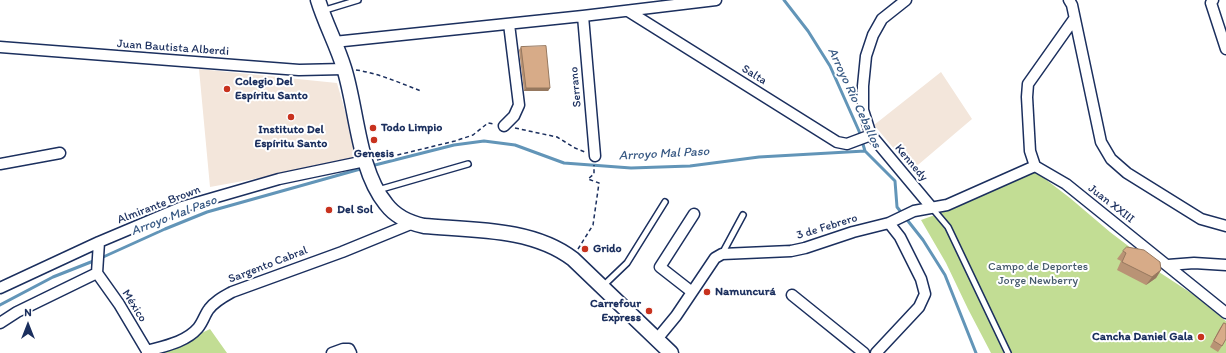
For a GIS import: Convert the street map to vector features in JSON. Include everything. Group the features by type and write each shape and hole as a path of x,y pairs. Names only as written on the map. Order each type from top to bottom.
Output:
{"main road":[{"path":"320,6 344,69 365,161 377,190 386,204 395,213 413,223 424,226 504,232 542,242 562,251 573,259 671,353"}],"street":[{"path":"334,42 583,16 716,0"},
{"path":"867,137 863,110 863,86 866,56 873,35 882,19 906,0"},
{"path":"1070,1 1101,142 1111,159 1127,173 1201,219 1226,226"},
{"path":"1211,1 1226,49"},
{"name":"Salta","path":"628,11 836,142 847,144 867,137"},
{"name":"Serrano","path":"583,16 595,156"},
{"path":"1035,166 1030,152 1027,97 1028,84 1074,19"},
{"path":"504,126 514,116 519,105 509,24"},
{"name":"Juan Bautista Alberdi","path":"0,47 299,70 344,69"},
{"name":"Kennedy","path":"867,137 932,208"},
{"path":"0,164 60,153"},
{"name":"Almirante Brown","path":"0,288 99,247 182,207 279,179 365,161"},
{"name":"3 de Febrero","path":"722,254 791,251 805,248 892,221 914,211 947,205 1035,166"},
{"name":"Juan XXIII","path":"1035,166 1066,184 1226,313"},
{"path":"692,292 660,267 694,214"},
{"path":"876,353 919,307 925,294 921,278 892,221"},
{"name":"Sargento Cabral","path":"147,352 188,337 199,327 209,308 218,299 232,292 342,252 413,223"},
{"path":"0,323 17,312 98,269 99,247"},
{"path":"657,340 676,316 715,258 722,254"},
{"path":"1168,265 1194,263 1226,264"},
{"name":"México","path":"98,269 147,352"},
{"path":"792,295 864,353"},
{"path":"332,353 343,349 349,349 351,353"}],"lane":[{"path":"320,6 358,0"},
{"path":"377,190 468,164"},
{"path":"602,287 627,263 665,202"},
{"path":"932,208 948,227 1008,353"},
{"path":"722,254 743,215"}],"path":[{"path":"344,69 363,71 396,81 421,91"},
{"path":"365,161 376,160 455,141 473,135 488,123 557,137 575,148 595,156"},
{"path":"573,259 593,225 599,183 588,179 594,174"}],"shaded area":[{"path":"199,69 337,83 359,160 210,187"},
{"path":"941,72 972,119 912,170 874,125"}],"green space":[{"name":"Campo de Deportes Jorge Newberry","path":"1036,172 1148,261 1159,272 1194,295 1226,321 1226,353 991,353 946,263 921,220 943,212 1029,173"},
{"path":"210,329 227,353 160,353"}],"building":[{"path":"546,46 550,88 526,88 521,47"},
{"path":"1127,247 1144,250 1160,262 1161,270 1152,277 1122,262 1126,253 1123,251"},
{"path":"1224,323 1226,324 1226,339 1222,346 1214,341"}],"waterway":[{"name":"Arroyo Río Ceballos","path":"784,0 808,31 830,66 859,131 865,151 895,181 897,207 923,240 945,275 976,353"},
{"name":"Arroyo Mal Paso","path":"375,165 454,145 484,141 515,145 564,163 631,168 690,166 759,157 865,151"},
{"name":"Arroyo Mal Paso","path":"101,258 207,212 364,168"},
{"name":"Arroyo Mal Paso","path":"0,305 53,277 96,260"}],"place":[{"name":"Colegio Del Espíritu Santo","path":"227,89"},
{"name":"Instituto Del Espíritu Santo","path":"291,117"},
{"name":"Todo Limpio","path":"373,128"},
{"name":"Genesis","path":"374,140"},
{"name":"Del Sol","path":"329,210"},
{"name":"Grido","path":"585,249"},
{"name":"Namuncurá","path":"707,292"},
{"name":"Carrefour Express","path":"649,311"},
{"name":"Cancha Daniel Gala","path":"1201,337"}]}
